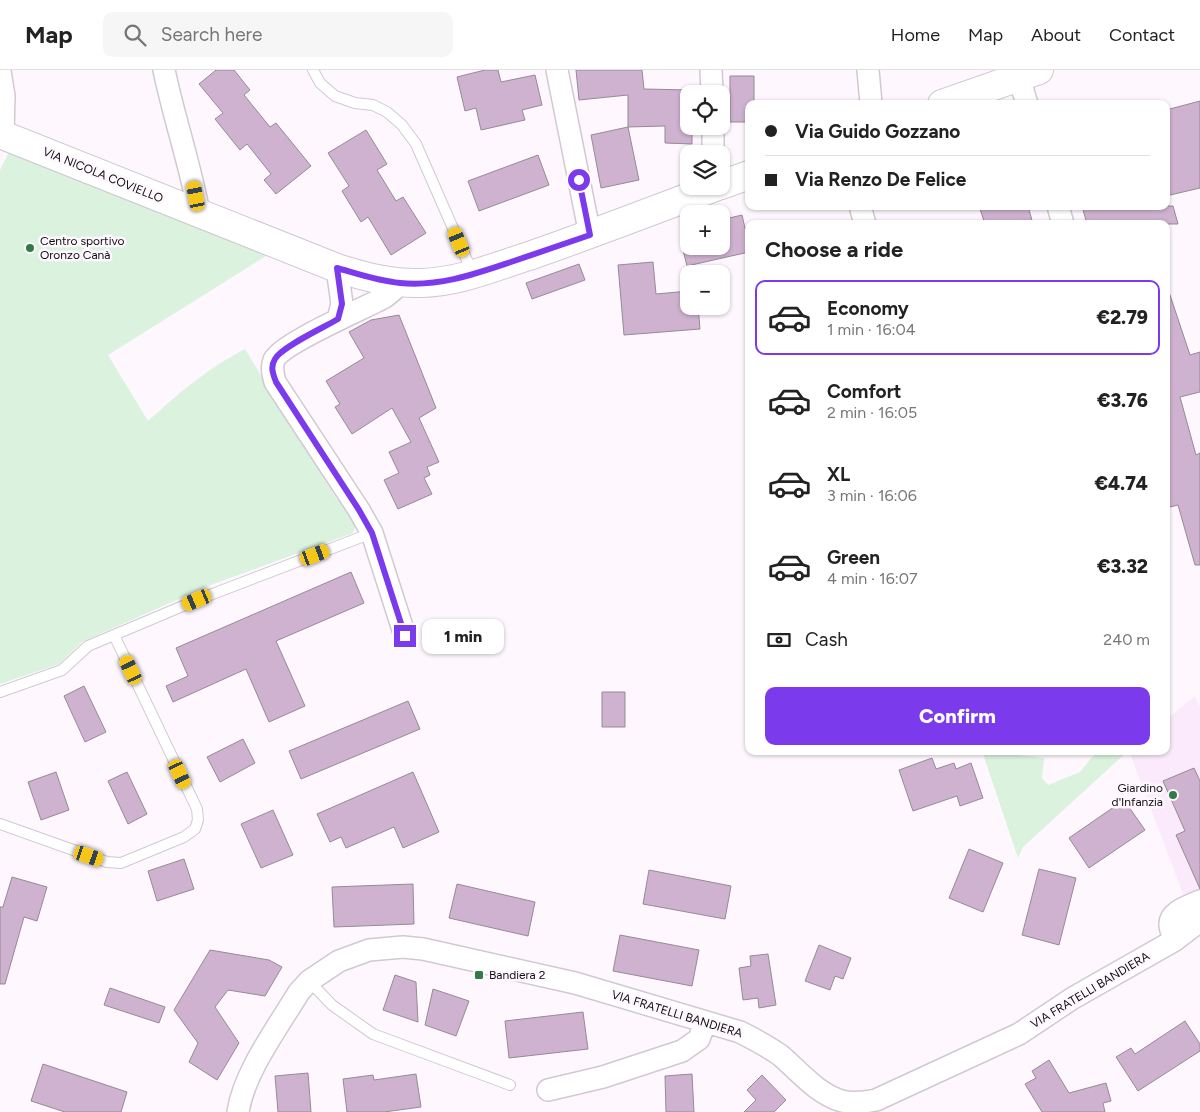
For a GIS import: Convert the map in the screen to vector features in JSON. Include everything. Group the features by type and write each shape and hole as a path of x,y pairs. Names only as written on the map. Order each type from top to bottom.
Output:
{"main road":[{"path":"953,100 1029,73"},
{"name":"VIA NICOLA COVIELLO","path":"2,134 337,268 365,277 400,283 448,281 473,275 590,235 694,195"},
{"name":"VIA NICOLA COVIELLO","path":"730,182 745,176"}],"street":[{"path":"164,70 172,109 193,179 199,213"},
{"path":"557,70 590,235"},
{"path":"711,70 712,85"},
{"path":"868,70 871,100"},
{"path":"0,71 4,96 2,134"},
{"path":"1027,100 1029,73"},
{"path":"337,268 342,304 338,319"},
{"path":"400,283 385,297 338,319 282,350 275,359 272,370 276,382 372,533 405,636"},
{"path":"1175,940 1169,926 1170,919 1178,912 1200,901"},
{"name":"VIA FRATELLI BANDIERA","path":"238,1112 240,1098 250,1073 299,992 309,981 339,961 369,950 403,947 423,949 575,983 740,1032 762,1043 779,1055 826,1095 843,1101 860,1102 876,1100 1019,1034 1073,998 1175,940 1200,921"},
{"path":"548,1090 603,1077 682,1051 699,1040 705,1022"}],"lane":[{"path":"313,70 320,83 335,96 355,103 373,106 387,112 407,131 416,144 473,275"},
{"path":"0,692 62,670 88,646 197,600 372,533"},
{"path":"0,824 114,863 121,863 184,837 195,829 198,820 197,809 114,635"},
{"path":"309,981 332,1005 373,1034 510,1085"}],"shaded area":[{"name":"Giardino d'Infanzia","path":"1195,696 1200,708 1200,889 1184,896 1131,755 1170,755 1170,717"}],"green space":[{"path":"9,152 269,254 108,355 148,421 194,382 245,349 336,498 347,509 356,524 353,533 208,586 82,642 59,664 0,684 0,170"},
{"path":"983,755 1018,755 1044,758 1042,778 1048,785 1080,772 1094,755 1124,755 1023,847 1018,858"}],"building":[{"path":"216,70 234,70 250,90 244,95 270,127 276,123 311,166 276,194 264,180 271,174 247,144 240,150 215,119 223,113 199,84"},
{"path":"485,70 498,70 501,82 535,75 542,105 522,110 525,120 481,130 476,108 465,111 457,77"},
{"path":"576,70 642,70 644,89 680,90 680,135 692,135 692,144 665,143 665,126 628,127 628,95 579,100"},
{"path":"730,76 754,76 754,100 745,100 745,122 730,122"},
{"path":"1200,101 1200,188 1170,195 1170,109"},
{"path":"628,127 639,180 601,188 591,135"},
{"path":"366,130 387,164 377,170 396,201 403,197 426,233 391,255 368,217 361,222 342,191 349,186 328,153"},
{"path":"538,155 549,185 479,211 468,181"},
{"path":"1170,206 1173,206 1178,224 1170,224 1170,220 1086,220 1083,210 1170,210"},
{"path":"980,210 1029,210 1032,220 984,220"},
{"path":"742,215 745,228 745,253 687,265 684,255 730,255 730,218"},
{"path":"653,262 656,294 680,292 680,315 699,315 700,329 624,335 618,265"},
{"path":"579,264 585,280 532,299 526,283"},
{"path":"1170,295 1190,355 1200,352 1200,392 1180,397 1196,455 1200,453 1200,565 1195,565 1178,505 1170,507"},
{"path":"399,315 436,408 419,418 439,462 427,467 430,475 424,478 432,494 398,509 384,480 399,473 389,452 411,442 392,408 352,434 335,407 340,404 326,381 364,358 349,332 371,320"},
{"path":"351,572 364,603 276,641 305,706 269,722 246,669 173,702 166,686 188,676 176,648"},
{"path":"84,686 106,732 85,742 64,696"},
{"path":"602,692 625,692 625,727 602,727"},
{"path":"408,701 420,729 301,779 289,751"},
{"path":"243,739 255,763 220,782 207,757"},
{"path":"932,758 936,769 954,763 956,769 971,763 983,798 960,806 957,796 913,811 899,770"},
{"path":"1194,768 1200,781 1200,889 1176,835 1185,831 1163,781"},
{"path":"56,772 69,810 41,820 28,782"},
{"path":"127,772 147,814 128,824 108,781"},
{"path":"413,772 439,832 403,848 394,827 346,848 341,837 330,842 317,814"},
{"path":"1124,800 1145,830 1089,868 1069,838"},
{"path":"273,810 293,855 261,868 241,824"},
{"path":"969,849 1003,863 983,912 949,898"},
{"path":"184,859 194,889 157,901 148,871"},
{"path":"1039,869 1076,878 1059,945 1022,935"},
{"path":"649,870 731,886 725,919 643,904"},
{"path":"12,877 47,887 37,921 24,917 5,984 0,984 0,907 3,907"},
{"path":"413,884 414,924 334,927 332,887"},
{"path":"457,884 535,902 528,936 449,918"},
{"path":"620,935 699,950 692,986 613,971"},
{"path":"819,945 851,958 843,979 835,976 830,990 805,981"},
{"path":"210,950 269,960 282,967 265,996 228,990 215,1007 239,1043 217,1080 189,1062 198,1043 174,1010"},
{"path":"768,954 776,1005 759,1008 758,998 743,1000 739,968 751,966 750,956"},
{"path":"395,975 416,982 418,1022 383,1010"},
{"path":"110,988 165,1007 159,1023 104,1005"},
{"path":"433,989 469,1001 456,1036 425,1025"},
{"path":"583,1012 588,1049 509,1058 505,1021"},
{"path":"1185,1021 1200,1044 1200,1051 1138,1091 1116,1057 1131,1048 1135,1054"},
{"path":"1049,1060 1069,1093 1106,1083 1111,1101 1103,1103 1105,1112 1042,1112 1025,1084 1036,1078 1032,1071"},
{"path":"43,1064 127,1092 121,1112 65,1112 31,1101"},
{"path":"308,1073 311,1112 278,1112 275,1076"},
{"path":"416,1074 421,1107 384,1112 347,1112 343,1079 373,1075 374,1080"},
{"path":"692,1074 694,1112 666,1112 665,1076"},
{"path":"762,1075 786,1100 774,1112 744,1112 756,1100 747,1090"}],"place":[{"name":"Centro sportivo Oronzo Canà","path":"30,248"},
{"name":"Giardino d'Infanzia","path":"1173,795"},
{"name":"Bandiera 2","path":"479,975"}],"route":[{"path":"405,636 372,533 276,382 272,370 275,359 282,350 338,319 342,304 342,292 337,268 365,277 400,283 448,281 473,275 590,235 579,180"}]}
